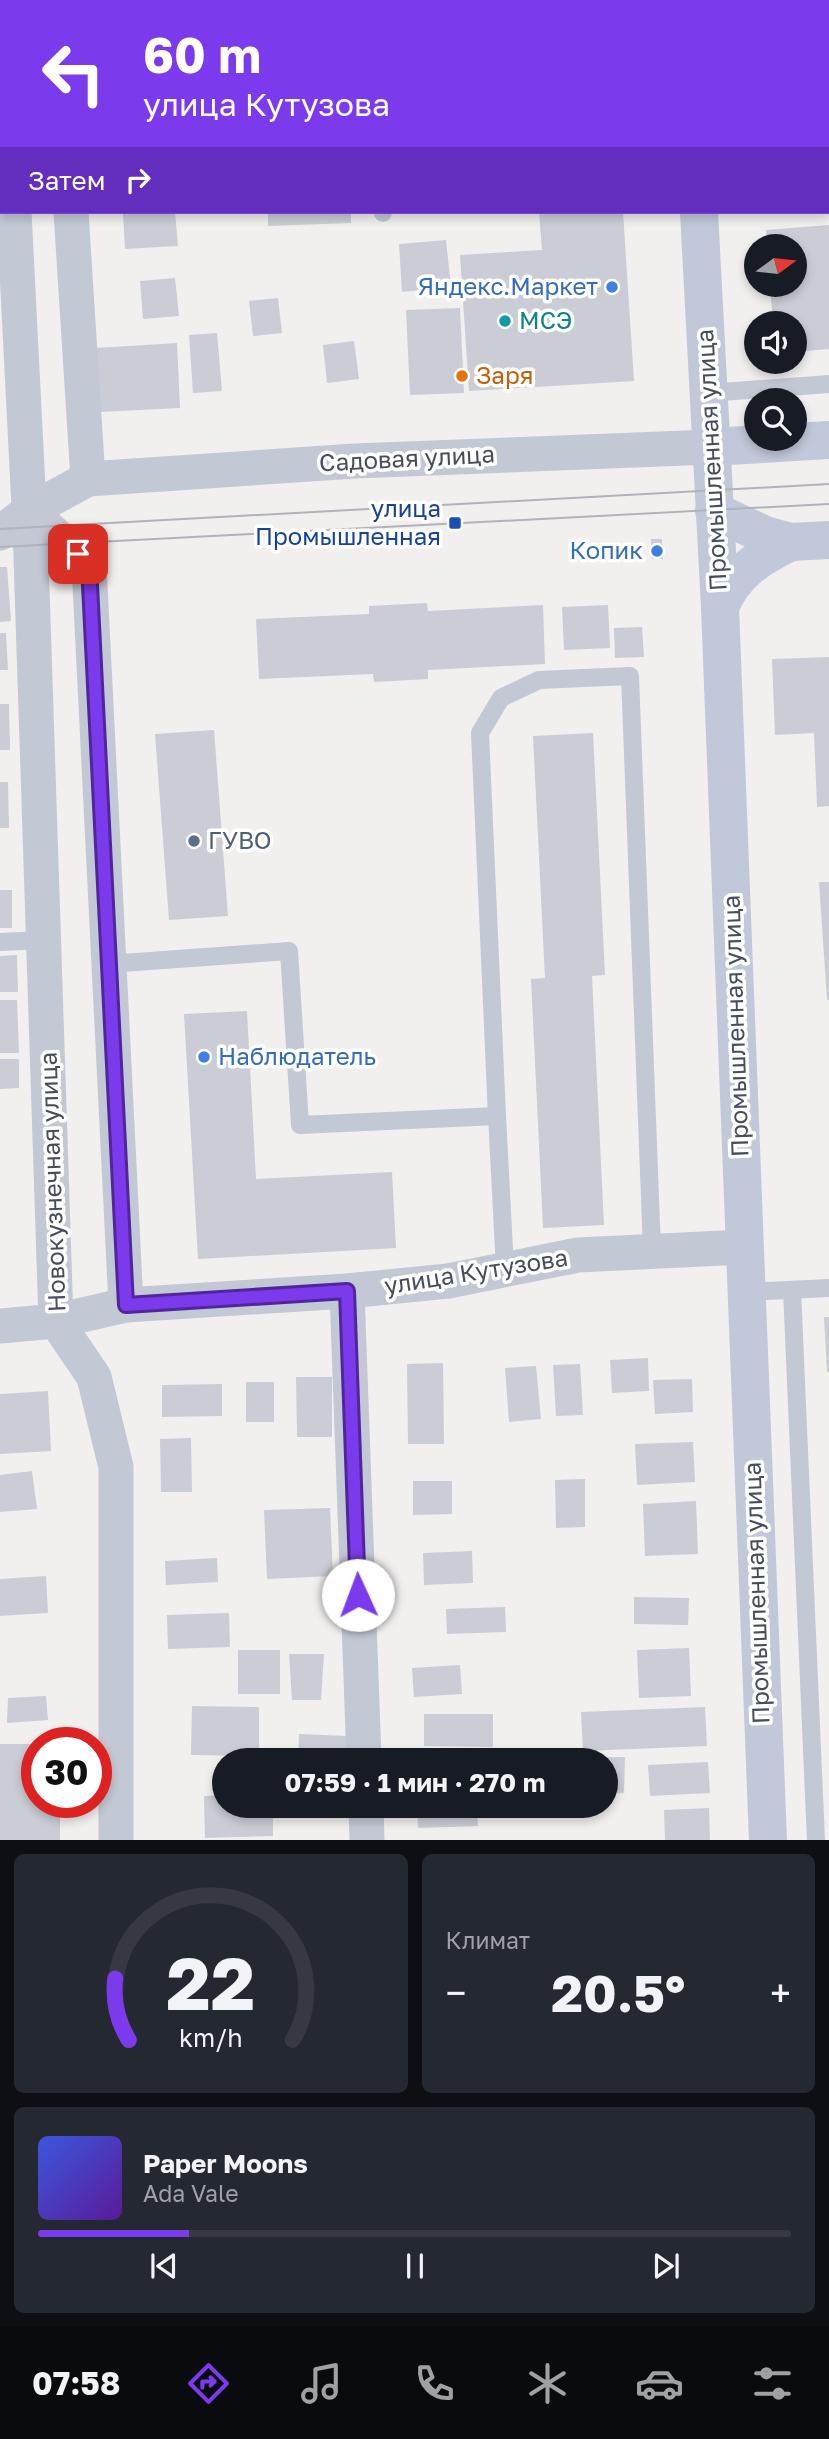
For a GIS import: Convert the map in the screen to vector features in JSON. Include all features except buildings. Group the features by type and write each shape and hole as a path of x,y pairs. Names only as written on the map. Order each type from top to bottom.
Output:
{"main road":[{"name":"Промышленная улица","path":"699,214 720,607 768,1840"},
{"name":"Садовая улица","path":"711,447 829,440"},
{"path":"714,511 765,535 790,542 829,540"},
{"path":"720,607 727,591 749,566 790,542"}],"street":[{"name":"Новокузнечная улица","path":"13,214 29,511 56,1321 94,1377 116,1467 116,1840"},
{"path":"71,214 88,479"},
{"name":"Садовая улица","path":"0,533 29,511 88,479 368,460 711,447"},
{"path":"29,511 89,565 126,1305"},
{"name":"улица Кутузова","path":"0,1326 56,1321 126,1305 448,1282 578,1255 744,1247"},
{"path":"347,1291 364,1748"},
{"path":"366,1818 367,1840"}],"lane":[{"path":"708,393 829,384"},
{"path":"505,1269 480,733 501,698 539,680 630,676 652,1250"},
{"path":"0,942 44,940"},
{"path":"108,964 289,951 300,1125 498,1116"},
{"path":"745,1292 829,1288"},
{"path":"792,1290 816,1840"}],"tram line":[{"path":"0,529 829,484"},
{"path":"0,547 829,504"}],"place":[{"name":"Яндекс.Маркет","path":"612,287"},
{"name":"МСЭ","path":"505,321"},
{"name":"Заря","path":"462,376"},
{"name":"улица Промышленная","path":"455,523"},
{"name":"Копик","path":"657,551"},
{"name":"ГУВО","path":"194,841"},
{"name":"Наблюдатель","path":"204,1057"}],"route":[{"path":"78,554 89,565 126,1305 347,1291 358,1595"}]}
